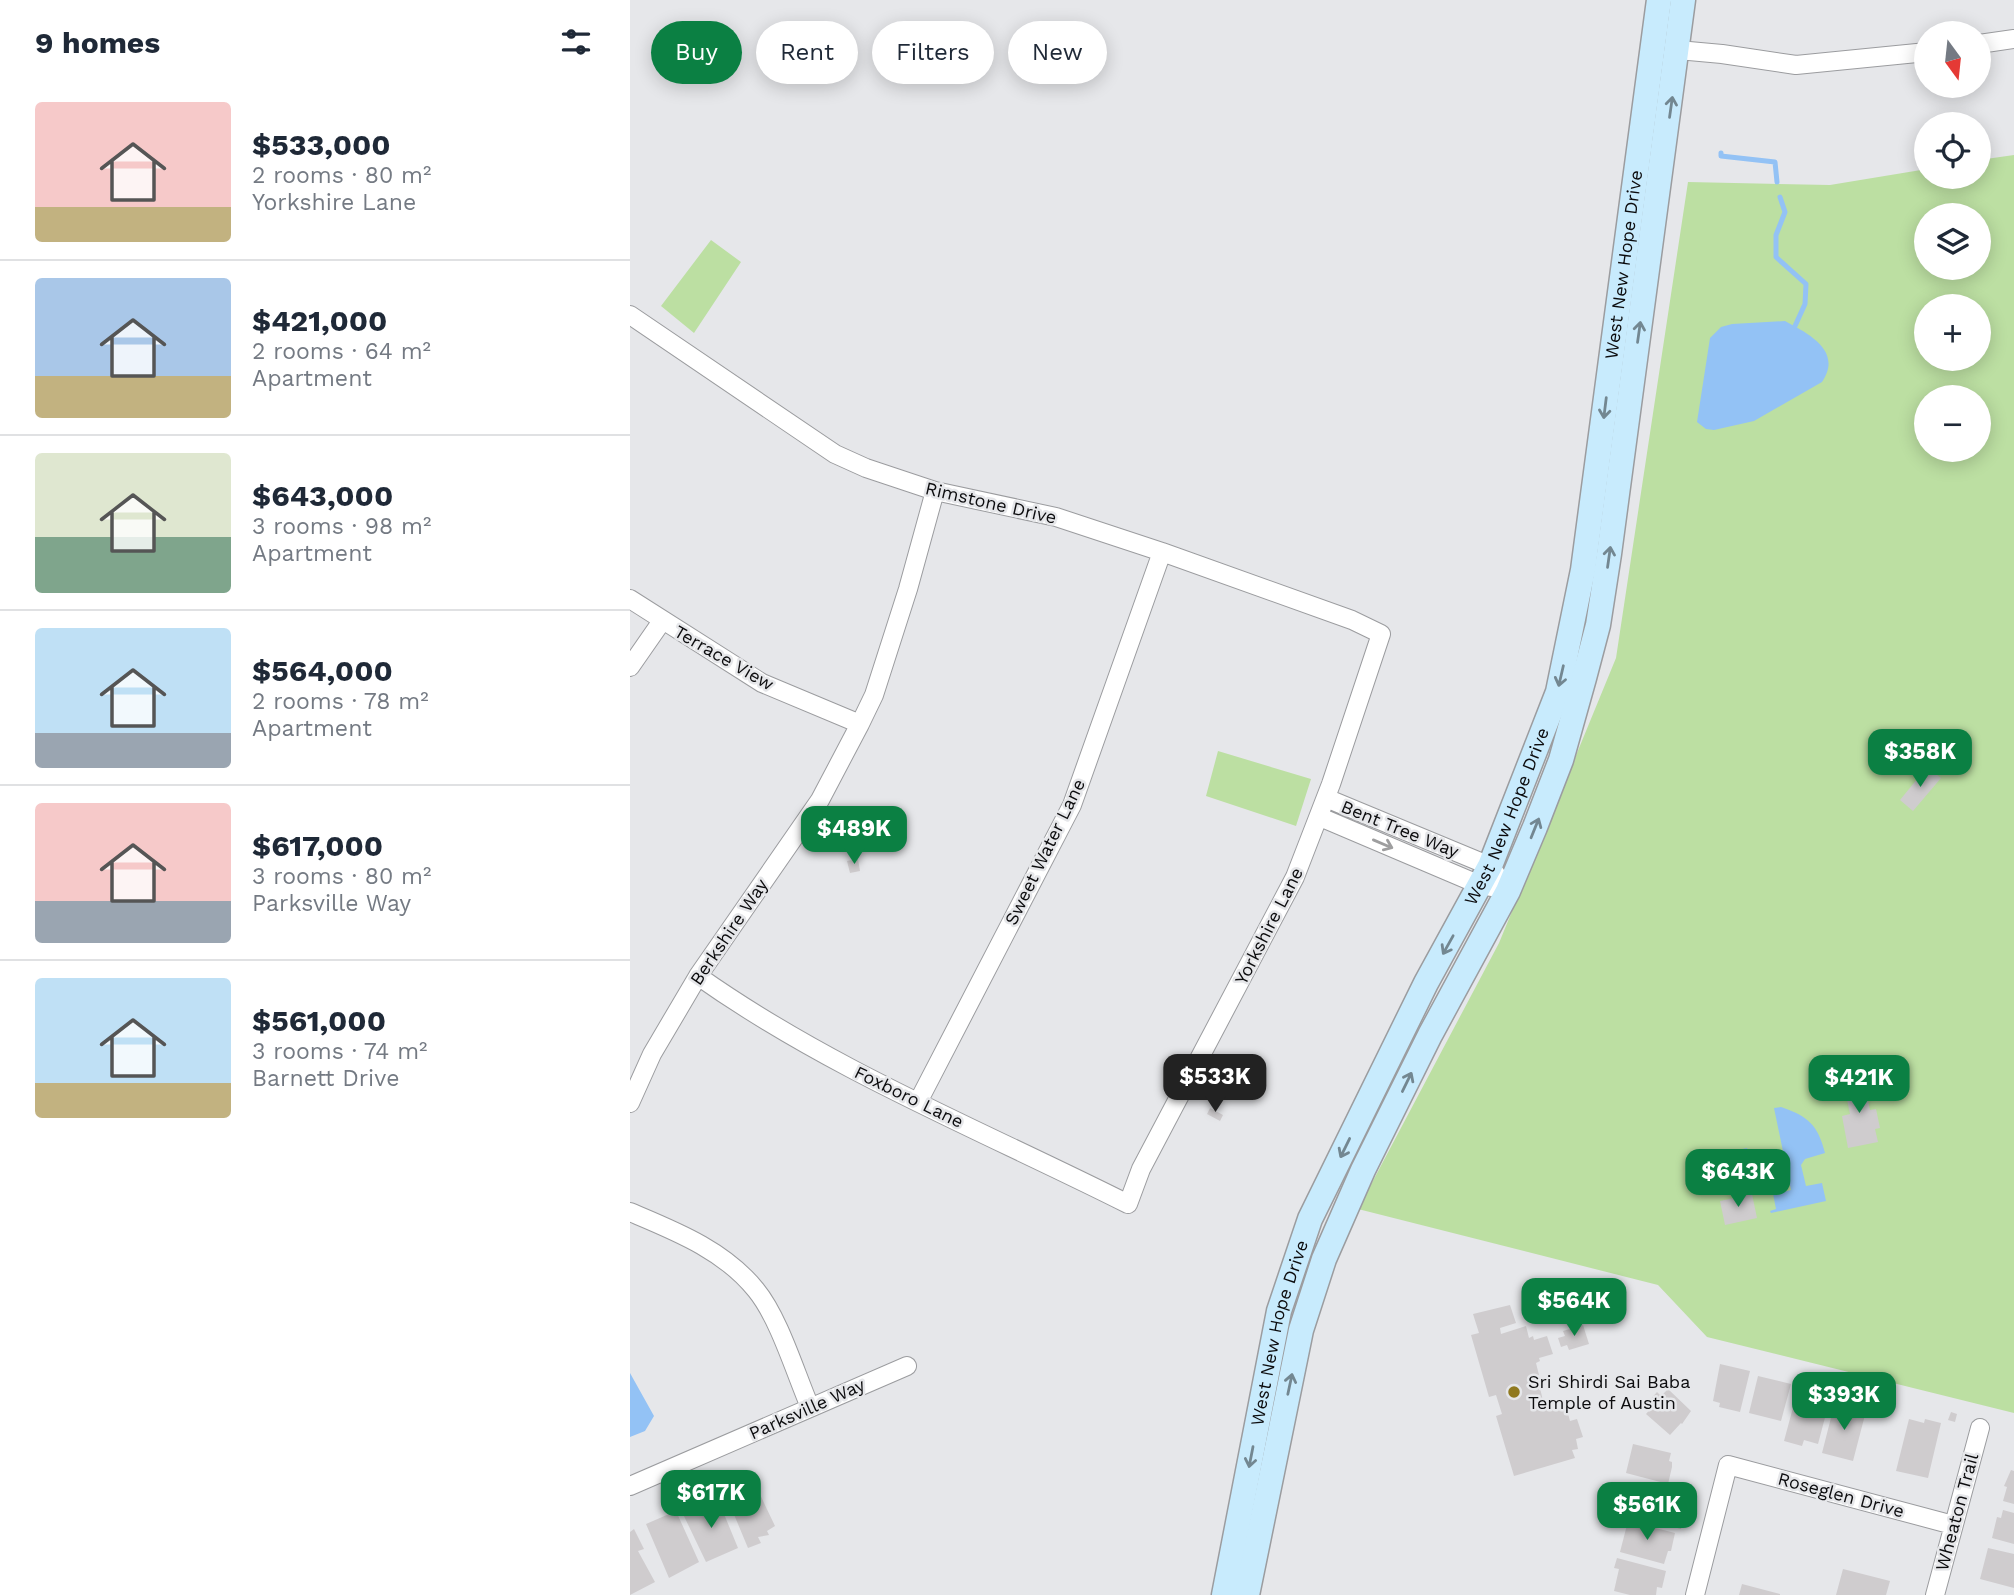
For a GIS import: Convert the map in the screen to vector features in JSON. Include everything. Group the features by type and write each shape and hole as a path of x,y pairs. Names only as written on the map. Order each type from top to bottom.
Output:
{"main road":[{"name":"West New Hope Drive","path":"1224,1595 1279,1311 1310,1219 1426,983 1485,875 1558,692 1576,610 1659,0"},
{"name":"West New Hope Drive","path":"1247,1595 1301,1331 1324,1259 1363,1170 1430,1035 1508,891 1561,760 1598,625 1684,0"}],"street":[{"path":"1992,42 2014,39"},
{"path":"1678,50 1796,65 1914,53"},
{"name":"Rimstone Drive","path":"630,315 835,454 866,468 935,491 1056,517 1352,620 1381,634"},
{"name":"Berkshire Way","path":"630,1103 652,1054 698,976 820,800 860,724 874,695 908,589 935,491"},
{"name":"Sweet Water Lane","path":"918,1102 1072,805 1162,552"},
{"name":"Terrace View","path":"630,599 762,683 860,724"},
{"path":"630,667 662,621"},
{"name":"Yorkshire Lane","path":"1128,1205 1141,1170 1295,877 1320,817 1381,634"},
{"name":"Bent Tree Way","path":"1326,799 1485,875"},
{"name":"Bent Tree Way","path":"1320,817 1485,875"},
{"path":"1485,875 1508,891"},
{"name":"Foxboro Lane","path":"698,976 764,1021 838,1063 1128,1205"},
{"path":"630,1212 691,1238 721,1257 756,1290 780,1336 810,1407"},
{"name":"Parksville Way","path":"630,1486 907,1366"},
{"name":"Wheaton Trail","path":"1935,1595 1980,1429"},
{"name":"Roseglen Drive","path":"1695,1595 1728,1465 1953,1525"}],"green space":[{"path":"2014,155 2014,1413 1707,1337 1658,1285 1358,1209 1499,943 1616,658 1688,182 1830,185 1914,171 1914,189 1991,189 1991,158"},
{"path":"711,240 741,262 694,333 661,306"},
{"path":"1218,751 1311,779 1296,826 1206,796"}],"water":[{"path":"1785,321 1813,338 1826,353 1827,371 1822,382 1754,421 1714,430 1706,429 1697,422 1710,338 1721,327 1732,324"},
{"path":"1781,1107 1805,1118 1819,1135 1825,1153 1805,1159 1801,1165 1806,1186 1822,1183 1826,1201 1771,1213 1770,1211 1776,1209 1769,1173 1755,1176 1751,1159 1756,1158 1755,1152 1758,1152 1759,1157 1776,1154 1783,1192 1791,1190 1774,1108"},
{"path":"1747,1148 1753,1177 1728,1182 1721,1154"},
{"path":"630,1373 654,1416 645,1431 630,1437"}],"building":[{"path":"1927,767 1941,778 1913,811 1900,800"},
{"path":"858,859 860,871 850,873 847,861"},
{"path":"1863,1076 1870,1110 1876,1109 1880,1128 1875,1129 1878,1142 1848,1148 1842,1116 1850,1114 1843,1080"},
{"path":"1210,1108 1223,1115 1220,1121 1207,1114"},
{"path":"1752,1194 1757,1218 1725,1225 1720,1201"},
{"name":"Sri Shirdi Sai Baba Temple of Austin","path":"1510,1305 1516,1323 1500,1328 1501,1334 1526,1326 1529,1338 1533,1336 1534,1340 1547,1336 1553,1354 1539,1358 1540,1361 1536,1363 1539,1375 1529,1378 1533,1390 1540,1388 1544,1405 1555,1401 1556,1406 1565,1403 1570,1421 1577,1419 1583,1437 1576,1439 1578,1449 1572,1450 1575,1458 1514,1476 1496,1416 1502,1414 1496,1395 1489,1397 1471,1335 1479,1333 1473,1314"},
{"path":"1583,1325 1589,1344 1569,1350 1567,1345 1561,1347 1558,1338 1565,1336 1563,1331"},
{"path":"1720,1364 1750,1371 1740,1412 1719,1407 1720,1403 1713,1401"},
{"path":"1758,1376 1791,1384 1781,1421 1749,1413"},
{"path":"1668,1389 1691,1411 1670,1435 1646,1414 1653,1406 1648,1402 1657,1392 1661,1396"},
{"path":"1795,1400 1827,1410 1818,1444 1804,1440 1802,1446 1784,1441"},
{"path":"1835,1402 1866,1411 1853,1461 1822,1453"},
{"path":"1951,1412 1957,1414 1955,1422 1948,1420"},
{"path":"1909,1419 1924,1423 1925,1419 1941,1423 1928,1478 1896,1471"},
{"path":"1633,1444 1671,1453 1669,1461 1672,1462 1672,1467 1668,1484 1626,1473"},
{"path":"2011,1470 2014,1471 2014,1504 2003,1501 2007,1487 2004,1486"},
{"path":"743,1484 745,1491 756,1486 775,1526 767,1531 769,1535 758,1537 761,1543 748,1548 725,1493"},
{"path":"1642,1487 1689,1497 1681,1529 1635,1517"},
{"path":"717,1497 738,1548 706,1562 683,1514"},
{"path":"2003,1510 2014,1513 2014,1544 1992,1538 1997,1517 2001,1518"},
{"path":"676,1511 699,1562 669,1578 646,1524"},
{"path":"1628,1521 1675,1533 1671,1551 1668,1551 1664,1564 1620,1552"},
{"path":"634,1529 644,1549 638,1551 655,1582 630,1595 630,1532"},
{"path":"1988,1548 2014,1554 2014,1588 1980,1579"},
{"path":"1617,1558 1666,1571 1662,1588 1657,1587 1656,1595 1630,1595 1614,1591 1619,1569 1614,1568"},
{"path":"1843,1569 1890,1581 1886,1595 1836,1595"},
{"path":"1742,1584 1780,1594 1780,1595 1739,1595"}],"waterway":[{"path":"1721,153 1721,156 1775,162 1777,182"},
{"path":"1780,197 1785,212 1776,235 1776,257 1806,284 1805,304 1795,326"}],"place":[{"name":"Sri Shirdi Sai Baba Temple of Austin","path":"1514,1392"}]}
